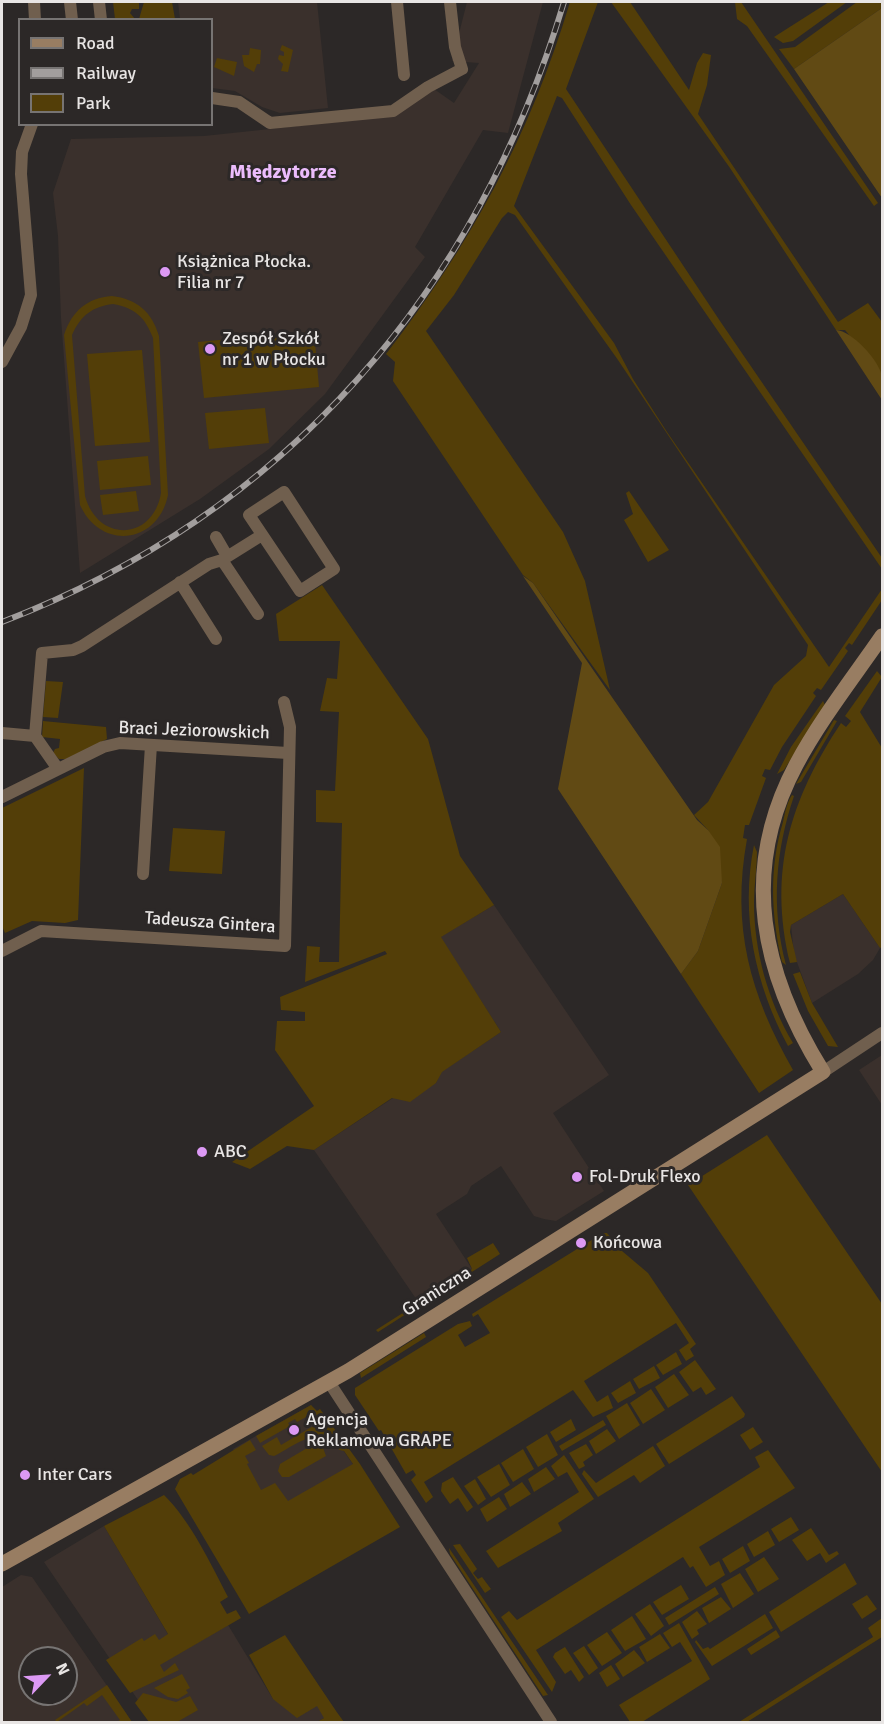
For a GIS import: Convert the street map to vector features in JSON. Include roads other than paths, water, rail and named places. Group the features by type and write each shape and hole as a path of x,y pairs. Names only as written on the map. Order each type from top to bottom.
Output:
{"street":[{"path":"34,2 35,18"},
{"path":"70,2 72,18"},
{"path":"99,2 100,18"},
{"path":"397,2 404,75"},
{"path":"213,98 239,102 270,123 393,111 428,87 462,69 455,47 450,2"},
{"path":"2,362 21,327 31,295 21,168 24,144 31,126"},
{"path":"284,492 334,569 300,591 262,535 249,515 284,492"},
{"path":"58,769 35,736 42,653 73,650 82,646 209,564 225,558 262,535"},
{"path":"216,537 225,558 258,614"},
{"path":"180,582 216,639"},
{"path":"823,1072 792,1017 772,963 763,895 767,841 781,798 796,764 882,636"},
{"name":"Tadeusza Gintera","path":"2,951 41,931 285,946 290,727 284,702"},
{"path":"2,733 35,736"},
{"name":"Braci Jeziorowskich","path":"2,797 103,747 120,743 288,753"},
{"path":"143,874 151,745"},
{"name":"Graniczna","path":"2,1564 329,1382 882,1033"},
{"path":"329,1382 551,1722"}],"railway":[{"path":"2,622 104,576 198,520 282,454 357,380 423,296 480,205 527,107 564,2"}],"place":[{"name":"Książnica Płocka. Filia nr 7","path":"165,272"},
{"name":"Zespół Szkół nr 1 w Płocku","path":"210,349"},
{"name":"ABC","path":"202,1152"},
{"name":"Fol-Druk Flexo","path":"577,1177"},
{"name":"Końcowa","path":"581,1243"},
{"name":"Agencja Reklamowa GRAPE","path":"294,1430"},
{"name":"Inter Cars","path":"25,1475"}],"district":[{"name":"Międzytorze","path":"283,173"}]}
